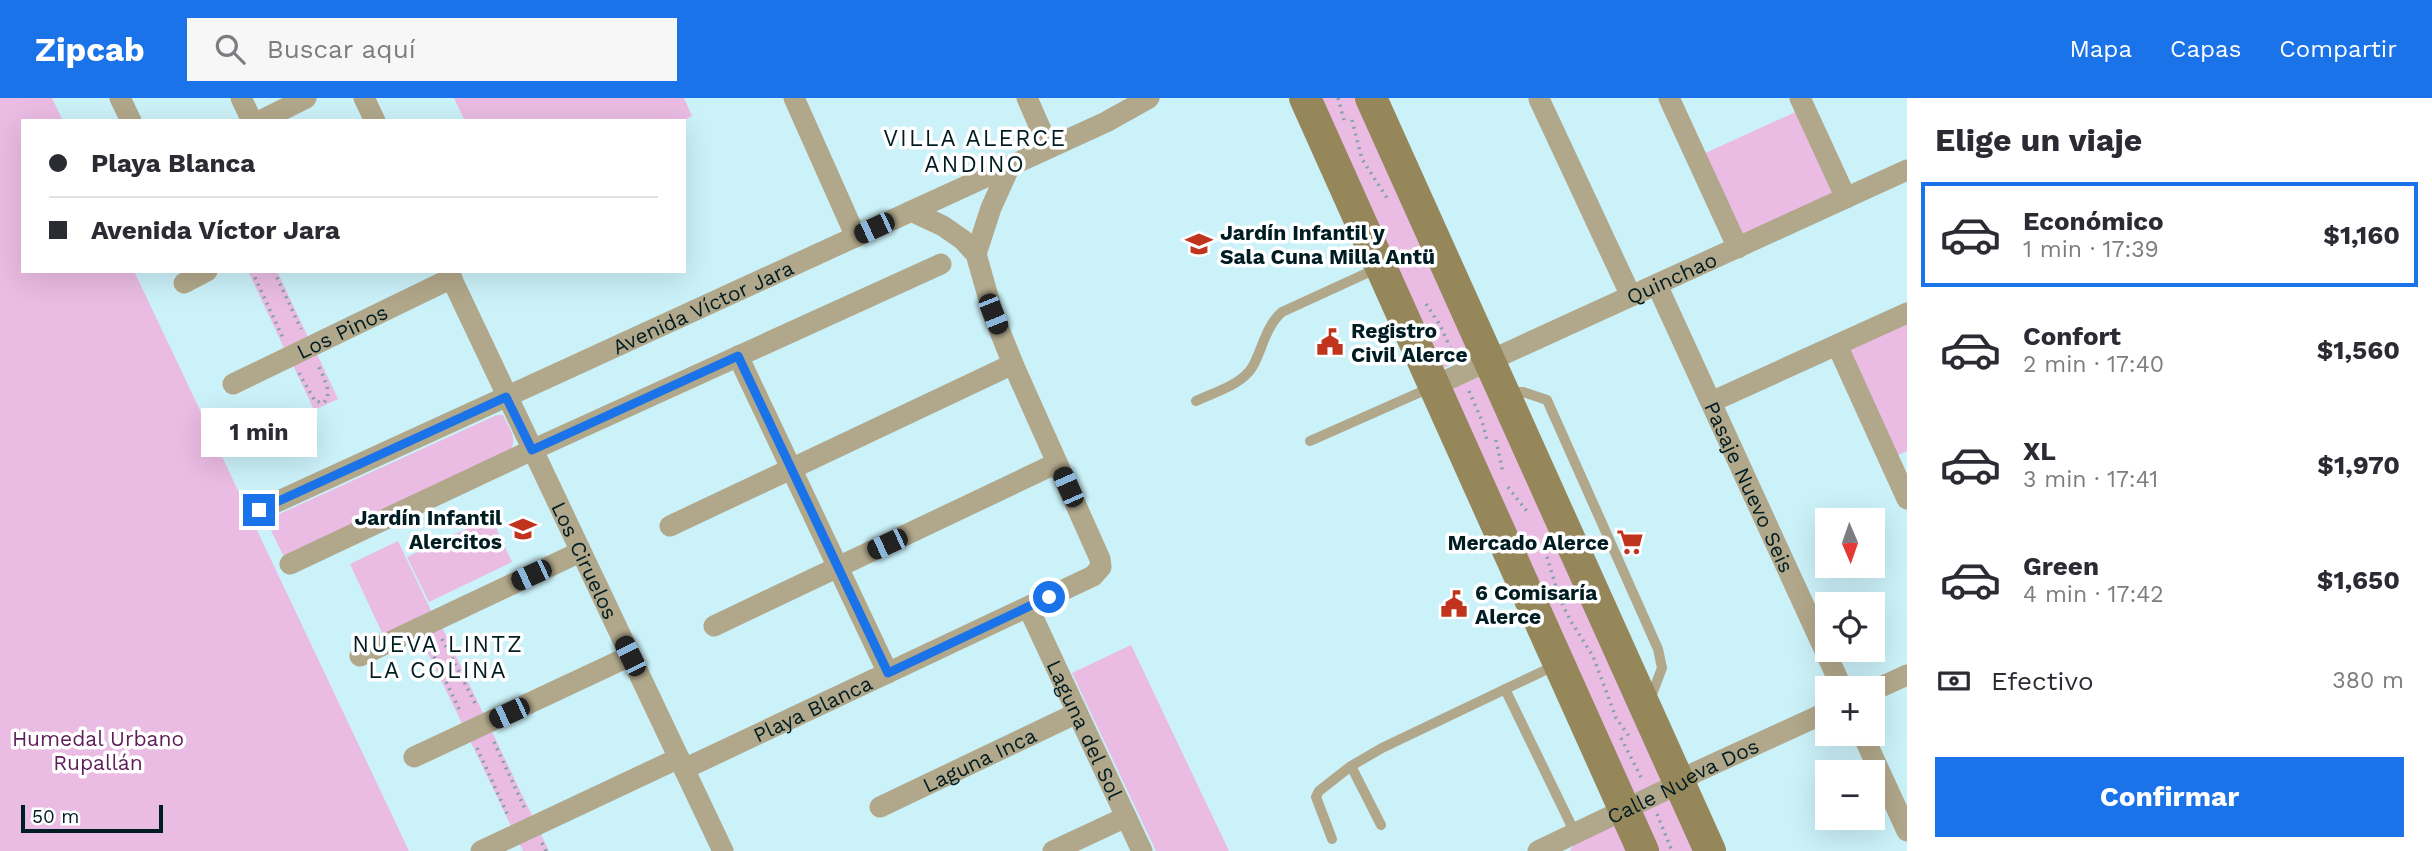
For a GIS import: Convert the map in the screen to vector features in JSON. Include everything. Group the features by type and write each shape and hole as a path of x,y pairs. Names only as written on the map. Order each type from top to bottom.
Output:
{"main road":[{"path":"1305,98 1643,851"},
{"path":"1370,98 1710,851"}],"street":[{"path":"120,98 130,119"},
{"path":"241,98 251,119"},
{"path":"264,119 306,98"},
{"path":"364,98 374,119"},
{"path":"794,98 856,237"},
{"path":"1027,98 1049,148"},
{"path":"1669,98 1738,248"},
{"path":"1800,98 1846,198"},
{"name":"Avenida Víctor Jara","path":"259,510 1151,99"},
{"path":"1539,99 1631,296"},
{"path":"976,254 991,208 1010,166"},
{"name":"Quinchao","path":"1434,386 1906,172"},
{"path":"714,625 1057,463 993,314 976,254 963,240 943,226 911,211"},
{"path":"290,564 532,450 941,264"},
{"path":"184,283 203,273"},
{"name":"Los Ciruelos","path":"450,275 723,851"},
{"name":"Los Pinos","path":"233,384 450,275"},
{"name":"Pasaje Nuevo Seis","path":"1657,285 1837,676"},
{"path":"1711,402 1907,313"},
{"path":"1837,345 1907,499"},
{"path":"738,356 888,673"},
{"path":"670,526 1013,364"},
{"name":"Playa Blanca","path":"481,851 888,673 1093,576 1101,567 1100,559 1057,463"},
{"path":"360,656 580,552"},
{"name":"Laguna del Sol","path":"1028,607 1142,851"},
{"path":"414,757 630,656"},
{"path":"1885,685 1907,675"},
{"name":"Laguna Inca","path":"880,807 1077,713"},
{"name":"Calle Nueva Dos","path":"1538,851 1694,773 1815,718"},
{"path":"1868,746 1907,831"},
{"path":"1053,851 1126,817"}],"lane":[{"path":"1196,401 1237,382 1252,369 1274,319 1282,312 1381,267"},
{"path":"1310,441 1434,386"},
{"path":"1332,839 1316,797 1319,791 1351,766 1382,748 1558,663"},
{"path":"1504,689 1575,833"},
{"path":"1351,766 1381,825"}],"path":[{"path":"1495,430 1506,482 1531,517"},
{"path":"1542,542 1559,597 1593,656 1616,718 1634,746"}],"green space":[{"name":"Humedal Urbano Rupallán","path":"0,98 52,98 62,119 21,119 21,273 135,273 409,851 0,851"},
{"path":"454,98 684,98 692,116 686,119 464,119"},
{"path":"1317,98 1360,98 1473,354 1470,357 1441,369"},
{"path":"1800,110 1834,187 1832,195 1743,235 1699,156"},
{"path":"249,273 278,273 308,337 284,348"},
{"path":"1907,318 1907,451 1894,457 1847,349"},
{"path":"316,352 338,399 314,410 292,363"},
{"path":"1482,376 1662,780 1639,792 1632,793 1450,392"},
{"path":"497,415 503,415 512,433 510,450 284,557 266,520"},
{"path":"491,517 512,562 429,602 407,557"},
{"path":"398,541 433,615 384,637 350,564"},
{"path":"441,625 549,851 523,851 420,636"},
{"path":"1131,645 1229,851 1156,851 1072,673"},
{"path":"1667,799 1673,799 1699,851 1653,851 1638,815"},
{"path":"1618,826 1631,851 1570,851 1574,844"}],"place":[{"name":"Jardín Infantil y Sala Cuna Milla Antü","path":"1199,244"},
{"name":"Registro Civil Alerce","path":"1330,342"},
{"name":"Jardín Infantil Alercitos","path":"523,529"},
{"name":"Mercado Alerce","path":"1630,542"},
{"name":"6 Comisaría Alerce","path":"1454,604"}],"district":[{"name":"VILLA ALERCE ANDINO","path":"975,151"},
{"name":"NUEVA LINTZ LA COLINA","path":"438,657"}],"route":[{"path":"259,510 506,397 532,450 738,356 888,673 1049,597"}]}
